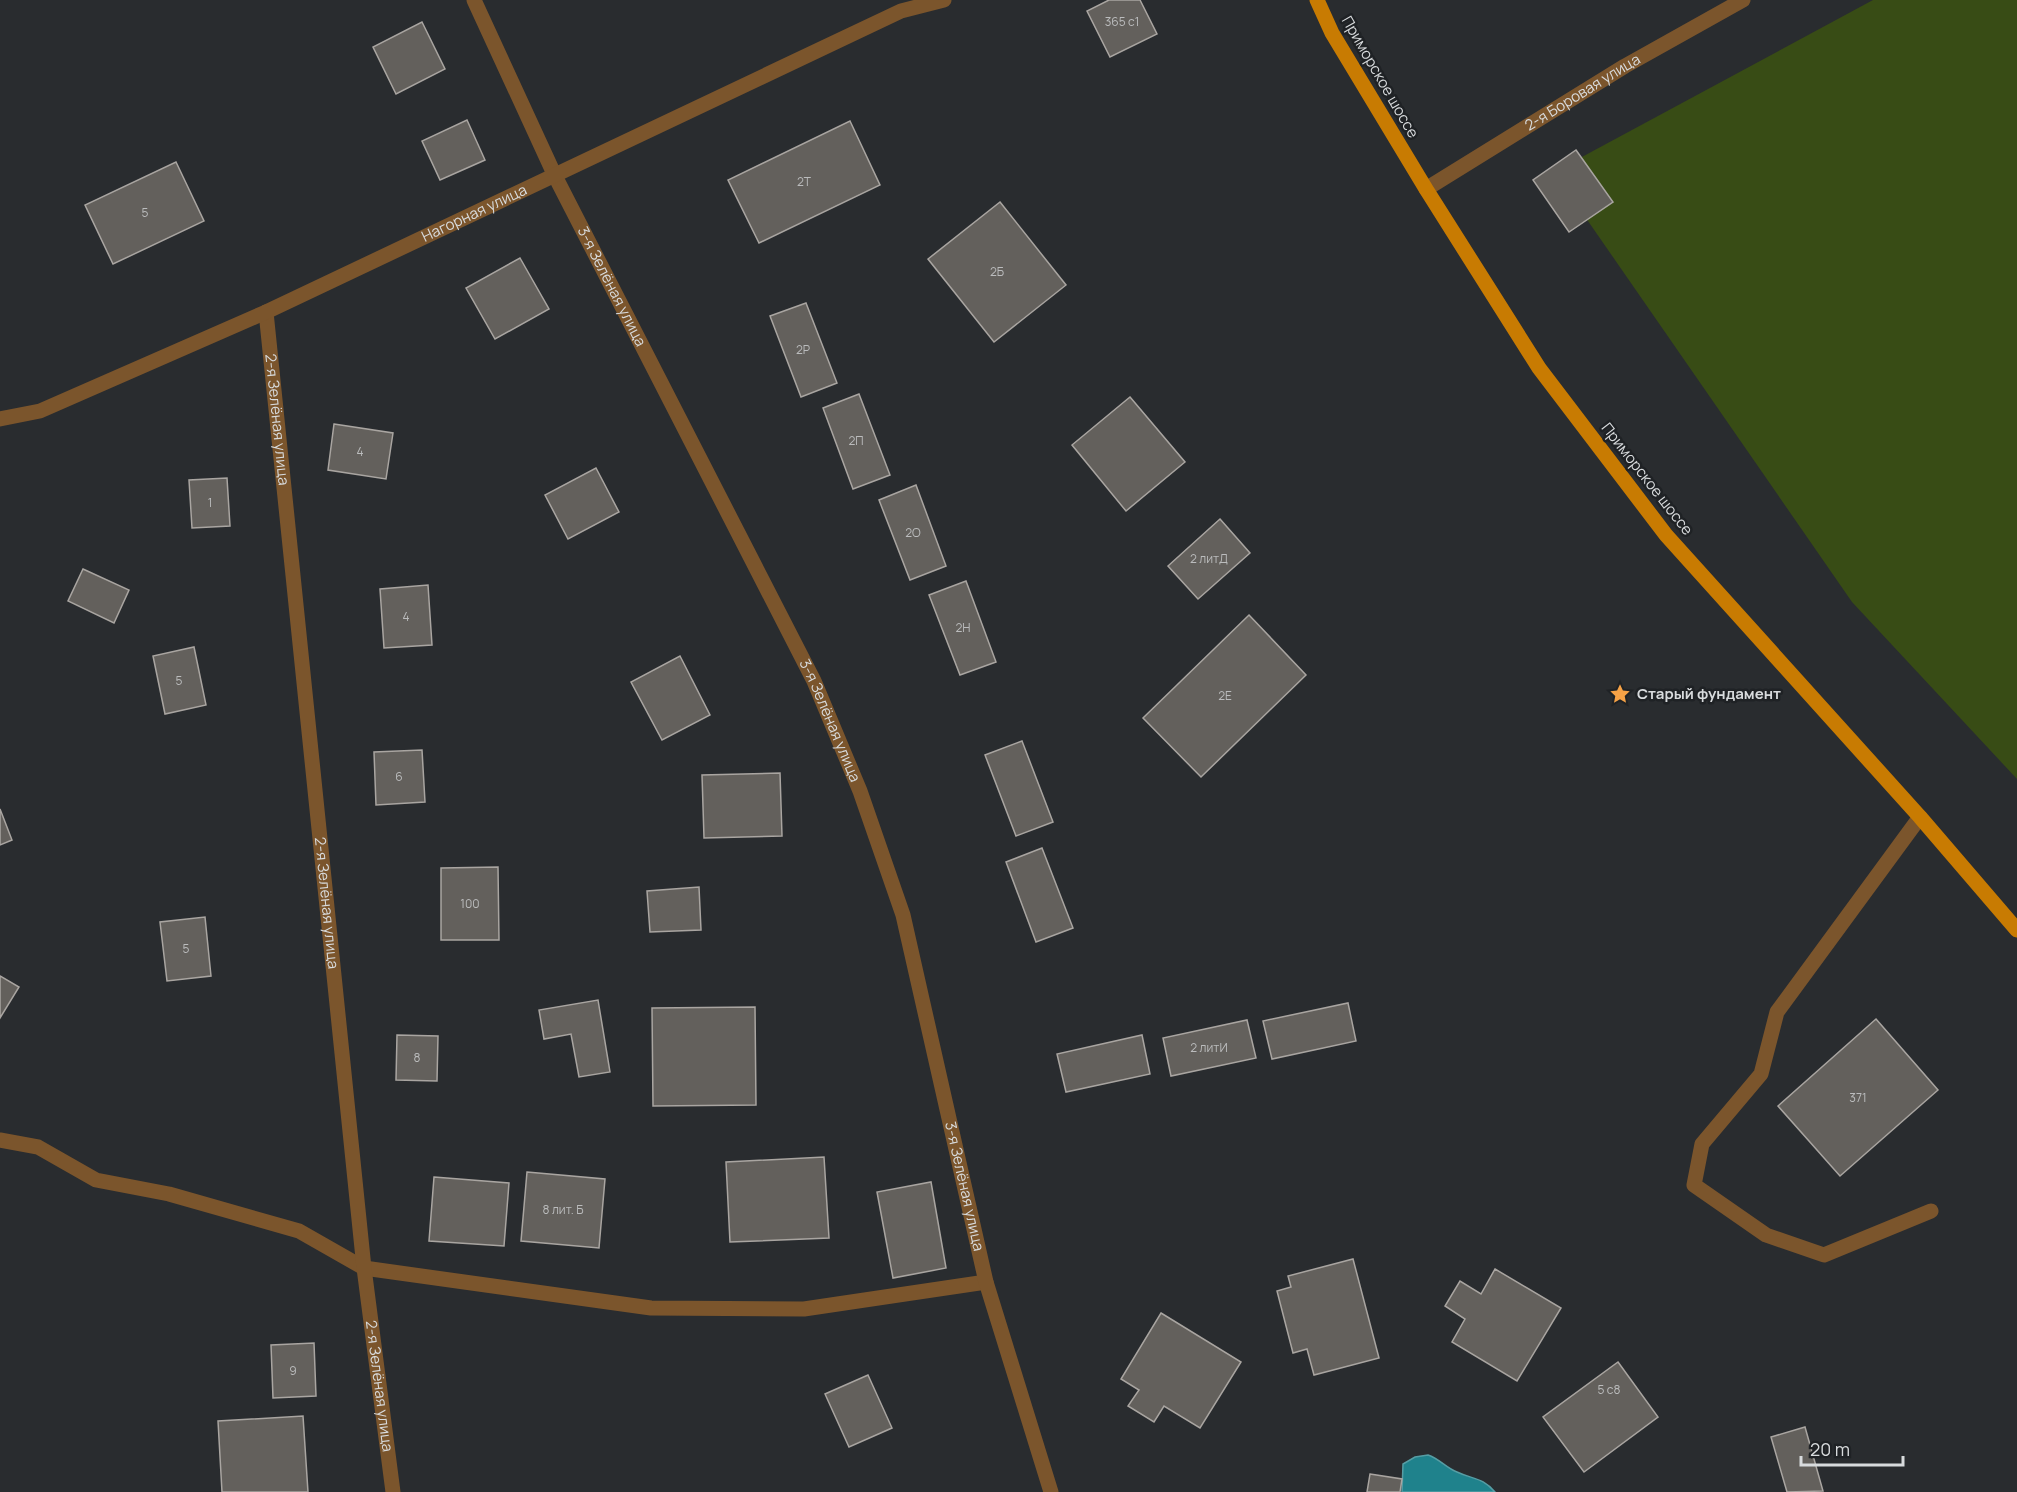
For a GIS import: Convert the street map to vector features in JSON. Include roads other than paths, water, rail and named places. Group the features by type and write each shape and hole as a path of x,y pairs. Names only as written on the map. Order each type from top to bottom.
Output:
{"main road":[{"name":"Приморское шоссе","path":"1317,0 1332,33 1426,189 1539,368 1666,535 1920,817 2017,930"}],"street":[{"name":"3-я Зелёная улица","path":"474,0 555,176 814,681 860,790 903,915 986,1282 1051,1492"},
{"name":"Нагорная улица","path":"0,419 40,411 266,312 901,11 944,0"},
{"name":"2-я Боровая улица","path":"1426,189 1626,66 1743,0"},
{"name":"2-я Зелёная улица","path":"266,312 364,1268 393,1492"},
{"path":"1920,817 1777,1012 1761,1074 1702,1144 1694,1185 1766,1235 1824,1255 1931,1211"},
{"path":"0,1140 38,1147 96,1180 170,1194 299,1231 364,1268 651,1308 804,1310 986,1282"}],"water":[{"path":"1428,1455 1463,1475 1482,1481 1495,1492 1402,1492 1403,1464 1415,1457"}],"place":[{"name":"Старый фундамент","path":"1620,694"}]}
